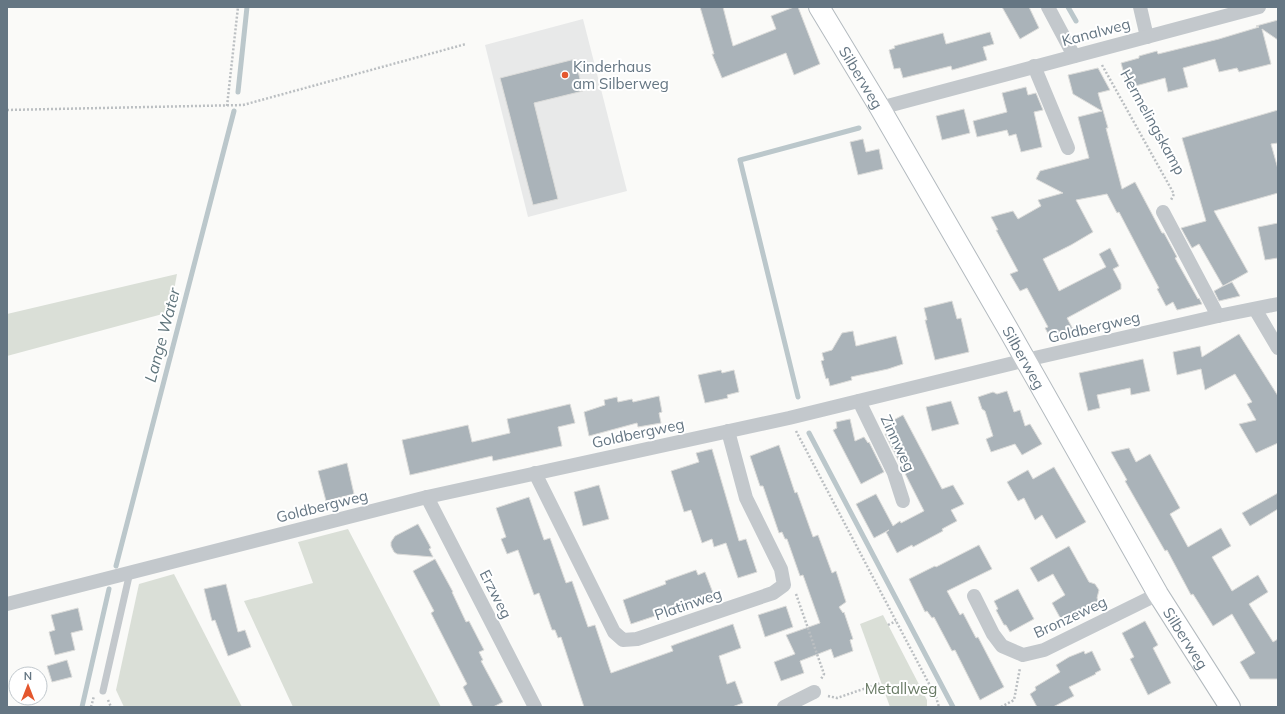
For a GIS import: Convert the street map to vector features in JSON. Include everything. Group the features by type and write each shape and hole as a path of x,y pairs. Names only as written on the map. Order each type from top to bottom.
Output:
{"street":[{"name":"Silberweg","path":"819,7 880,108 1026,360 1158,594 1230,707"},
{"path":"1048,7 1074,56"},
{"path":"1140,7 1147,36"},
{"name":"Kanalweg","path":"880,108 1259,7"},
{"path":"1034,66 1068,148"},
{"path":"1164,212 1218,316"},
{"name":"Goldbergweg","path":"7,604 427,497 789,418 1026,360 1218,316 1278,304"},
{"path":"1255,309 1278,348"},
{"name":"Zinnweg","path":"859,401 894,473 903,501"},
{"path":"728,431 746,498 781,569 784,585"},
{"name":"Platinweg","path":"535,473 614,632 623,640 637,639 773,593 784,585"},
{"name":"Erzweg","path":"427,497 535,707"},
{"name":"Bronzeweg","path":"974,596 992,634 1002,646 1023,655 1044,650 1158,594"},
{"path":"784,707 814,692"}],"lane":[{"path":"103,691 130,572"}],"path":[{"path":"227,106 238,7"},
{"path":"7,110 243,105 466,44"},
{"name":"Hermelingskamp","path":"1094,50 1174,194 1164,212"},
{"path":"789,418 936,697 939,707"},
{"path":"784,585 797,595 824,674 814,692 837,698 881,683"},
{"path":"888,625 896,621"},
{"path":"1001,707 1014,700 1023,655"},
{"path":"91,707 94,696"}],"shaded area":[{"path":"583,19 627,191 528,217 485,45"}],"green space":[{"path":"177,274 170,312 7,356 7,314"},
{"path":"348,529 441,707 293,707 244,601 313,583 298,542"},
{"path":"174,574 242,707 124,707 116,690 139,584"},
{"name":"Metallweg","path":"883,615 927,700 927,707 890,707 860,624"}],"building":[{"path":"700,7 723,7 733,46 776,29 771,16 794,7 798,7 820,64 794,75 786,53 722,78 712,54 714,54"},
{"path":"1002,7 1029,7 1039,28 1020,39"},
{"path":"1278,20 1278,40 1262,29 1271,64 1239,72 1237,68 1219,72 1215,59 1183,68 1188,87 1168,92 1165,78 1128,88 1121,63 1157,51 1158,54 1219,39"},
{"path":"990,32 994,44 983,47 987,60 952,70 951,66 903,78 900,68 894,69 889,50 895,48 894,46 943,33 946,44"},
{"path":"575,59 583,91 534,103 558,199 533,205 500,78"},
{"path":"1098,68 1110,90 1098,93 1108,128 1106,128 1122,189 1135,182 1162,233 1164,233 1177,257 1175,258 1202,304 1177,310 1173,302 1166,306 1157,289 1159,288 1119,212 1117,213 1107,194 1076,200 1093,232 1043,259 1059,291 1106,267 1099,254 1110,248 1119,266 1113,269 1121,284 1121,289 1067,318 1075,333 1051,339 1045,328 1048,327 1027,288 1020,291 1010,274 1018,271 996,230 998,230 991,217 1013,211 1018,219 1041,206 1038,200 1063,193 1036,179 1040,171 1089,158 1078,117 1102,111 1073,94 1068,75"},
{"path":"1026,87 1028,95 1036,93 1043,110 1034,112 1042,147 1021,152 1016,134 1009,136 1007,130 977,137 973,121 1007,112 1002,93"},
{"path":"964,109 970,133 942,140 936,116"},
{"path":"1278,110 1278,143 1271,144 1278,169 1278,193 1214,211 1248,272 1223,286 1199,244 1192,248 1181,228 1206,221 1182,138"},
{"path":"863,139 866,152 879,149 883,169 858,175 850,142"},
{"path":"1278,223 1278,258 1265,260 1258,227"},
{"path":"1232,282 1240,296 1219,301 1214,291"},
{"path":"952,301 957,319 961,318 969,352 935,360 925,320 927,320 924,308"},
{"path":"853,331 856,346 896,336 903,364 888,369 851,377 852,380 830,386 828,378 826,379 821,361 824,360 822,353 832,350 842,333"},
{"path":"1239,334 1278,396 1278,443 1256,453 1239,424 1256,420 1247,404 1252,402 1235,374 1205,390 1201,369 1177,375 1173,352 1200,346 1202,357"},
{"path":"1143,359 1150,391 1131,395 1130,388 1097,395 1100,408 1088,411 1079,373"},
{"path":"721,370 722,373 734,370 739,392 727,395 728,398 705,403 698,375"},
{"path":"1007,391 1014,412 1020,410 1025,426 1030,424 1042,444 1022,455 1015,444 991,452 986,439 993,436 985,411 982,409 978,397 993,392 997,394"},
{"path":"659,396 662,412 659,413 661,423 638,427 637,423 589,436 584,412 605,405 604,400 617,397 618,402 632,399 633,402"},
{"path":"951,401 959,424 932,431 926,407"},
{"path":"570,404 575,423 558,427 562,446 493,461 492,456 410,475 402,440 468,425 472,442 510,433 507,419"},
{"path":"903,415 942,489 953,485 964,504 951,510 957,521 942,529 943,531 913,547 912,545 897,553 886,532 889,530 874,538 856,504 876,494 893,526 900,521 901,523 924,511 885,434 890,431 886,424"},
{"path":"850,419 855,441 864,437 868,443 869,442 884,472 861,484 833,430 837,428 836,422"},
{"path":"779,445 795,493 797,492 813,537 818,535 832,573 836,571 846,602 839,607 843,613 844,612 853,639 850,640 853,651 834,658 831,649 800,661 804,673 781,681 774,662 795,654 786,635 820,623 803,575 800,576 787,539 785,539 782,532 779,533 763,486 760,486 750,456"},
{"path":"1129,448 1136,462 1150,454 1180,508 1170,514 1188,547 1221,528 1231,546 1212,557 1232,591 1258,575 1268,592 1249,604 1273,642 1278,639 1278,679 1250,679 1240,662 1255,653 1232,614 1213,626 1193,594 1191,595 1167,550 1165,551 1125,481 1127,480 1111,452"},
{"path":"712,449 739,541 746,539 757,572 738,578 726,543 714,547 712,539 702,543 691,510 684,512 671,471 699,462 696,453"},
{"path":"347,463 354,494 326,501 318,471"},
{"path":"1054,467 1086,522 1056,539 1042,515 1035,520 1024,498 1018,501 1007,482 1028,470 1033,479"},
{"path":"599,485 609,519 583,526 574,492"},
{"path":"1278,493 1278,509 1250,526 1242,513"},
{"path":"529,497 544,540 550,538 566,583 572,581 588,627 595,625 611,673 673,651 671,646 733,624 741,648 719,656 727,684 735,681 743,703 732,707 584,707 561,637 558,638 555,630 552,630 539,593 534,595 518,550 507,554 501,539 506,537 496,508"},
{"path":"418,524 431,548 429,549 433,557 397,554 394,552 391,542 395,536"},
{"path":"979,545 992,569 947,591 960,615 963,613 976,638 978,637 1004,687 980,700 955,650 952,651 934,617 932,618 927,611 925,612 909,579"},
{"path":"1069,546 1089,582 1095,584 1099,590 1097,598 1099,602 1063,623 1052,603 1065,595 1053,574 1038,582 1030,568"},
{"path":"435,559 453,592 466,622 469,621 484,650 479,652 483,660 481,661 503,702 493,707 473,707 463,687 467,684 431,613 434,611 413,571"},
{"path":"696,570 698,575 705,572 713,593 705,596 706,599 631,624 623,600 666,584 665,581"},
{"path":"226,584 238,632 245,630 251,647 228,656 215,620 212,621 204,589"},
{"path":"1018,589 1034,619 1010,632 1006,625 1004,625 996,610 998,609 994,601"},
{"path":"786,606 793,627 765,637 758,615"},
{"path":"78,608 83,630 71,633 75,650 55,655 49,632 55,630 51,615"},
{"path":"1145,621 1158,645 1153,648 1171,683 1148,695 1130,659 1134,657 1122,633"},
{"path":"1084,651 1085,654 1092,651 1101,670 1069,687 1074,696 1053,707 1037,707 1030,694 1036,690 1035,687 1060,672 1056,665 1069,657"},
{"path":"67,660 72,677 52,682 47,666"}],"waterway":[{"name":"Lange Water","path":"238,92 247,7"},
{"path":"1068,7 1076,21"},
{"name":"Lange Water","path":"116,566 234,111"},
{"path":"798,397 740,160 859,128"},
{"path":"809,433 953,707"},
{"name":"Lange Water","path":"82,707 109,589"}],"place":[{"name":"Kinderhaus am Silberweg","path":"565,75"}]}
